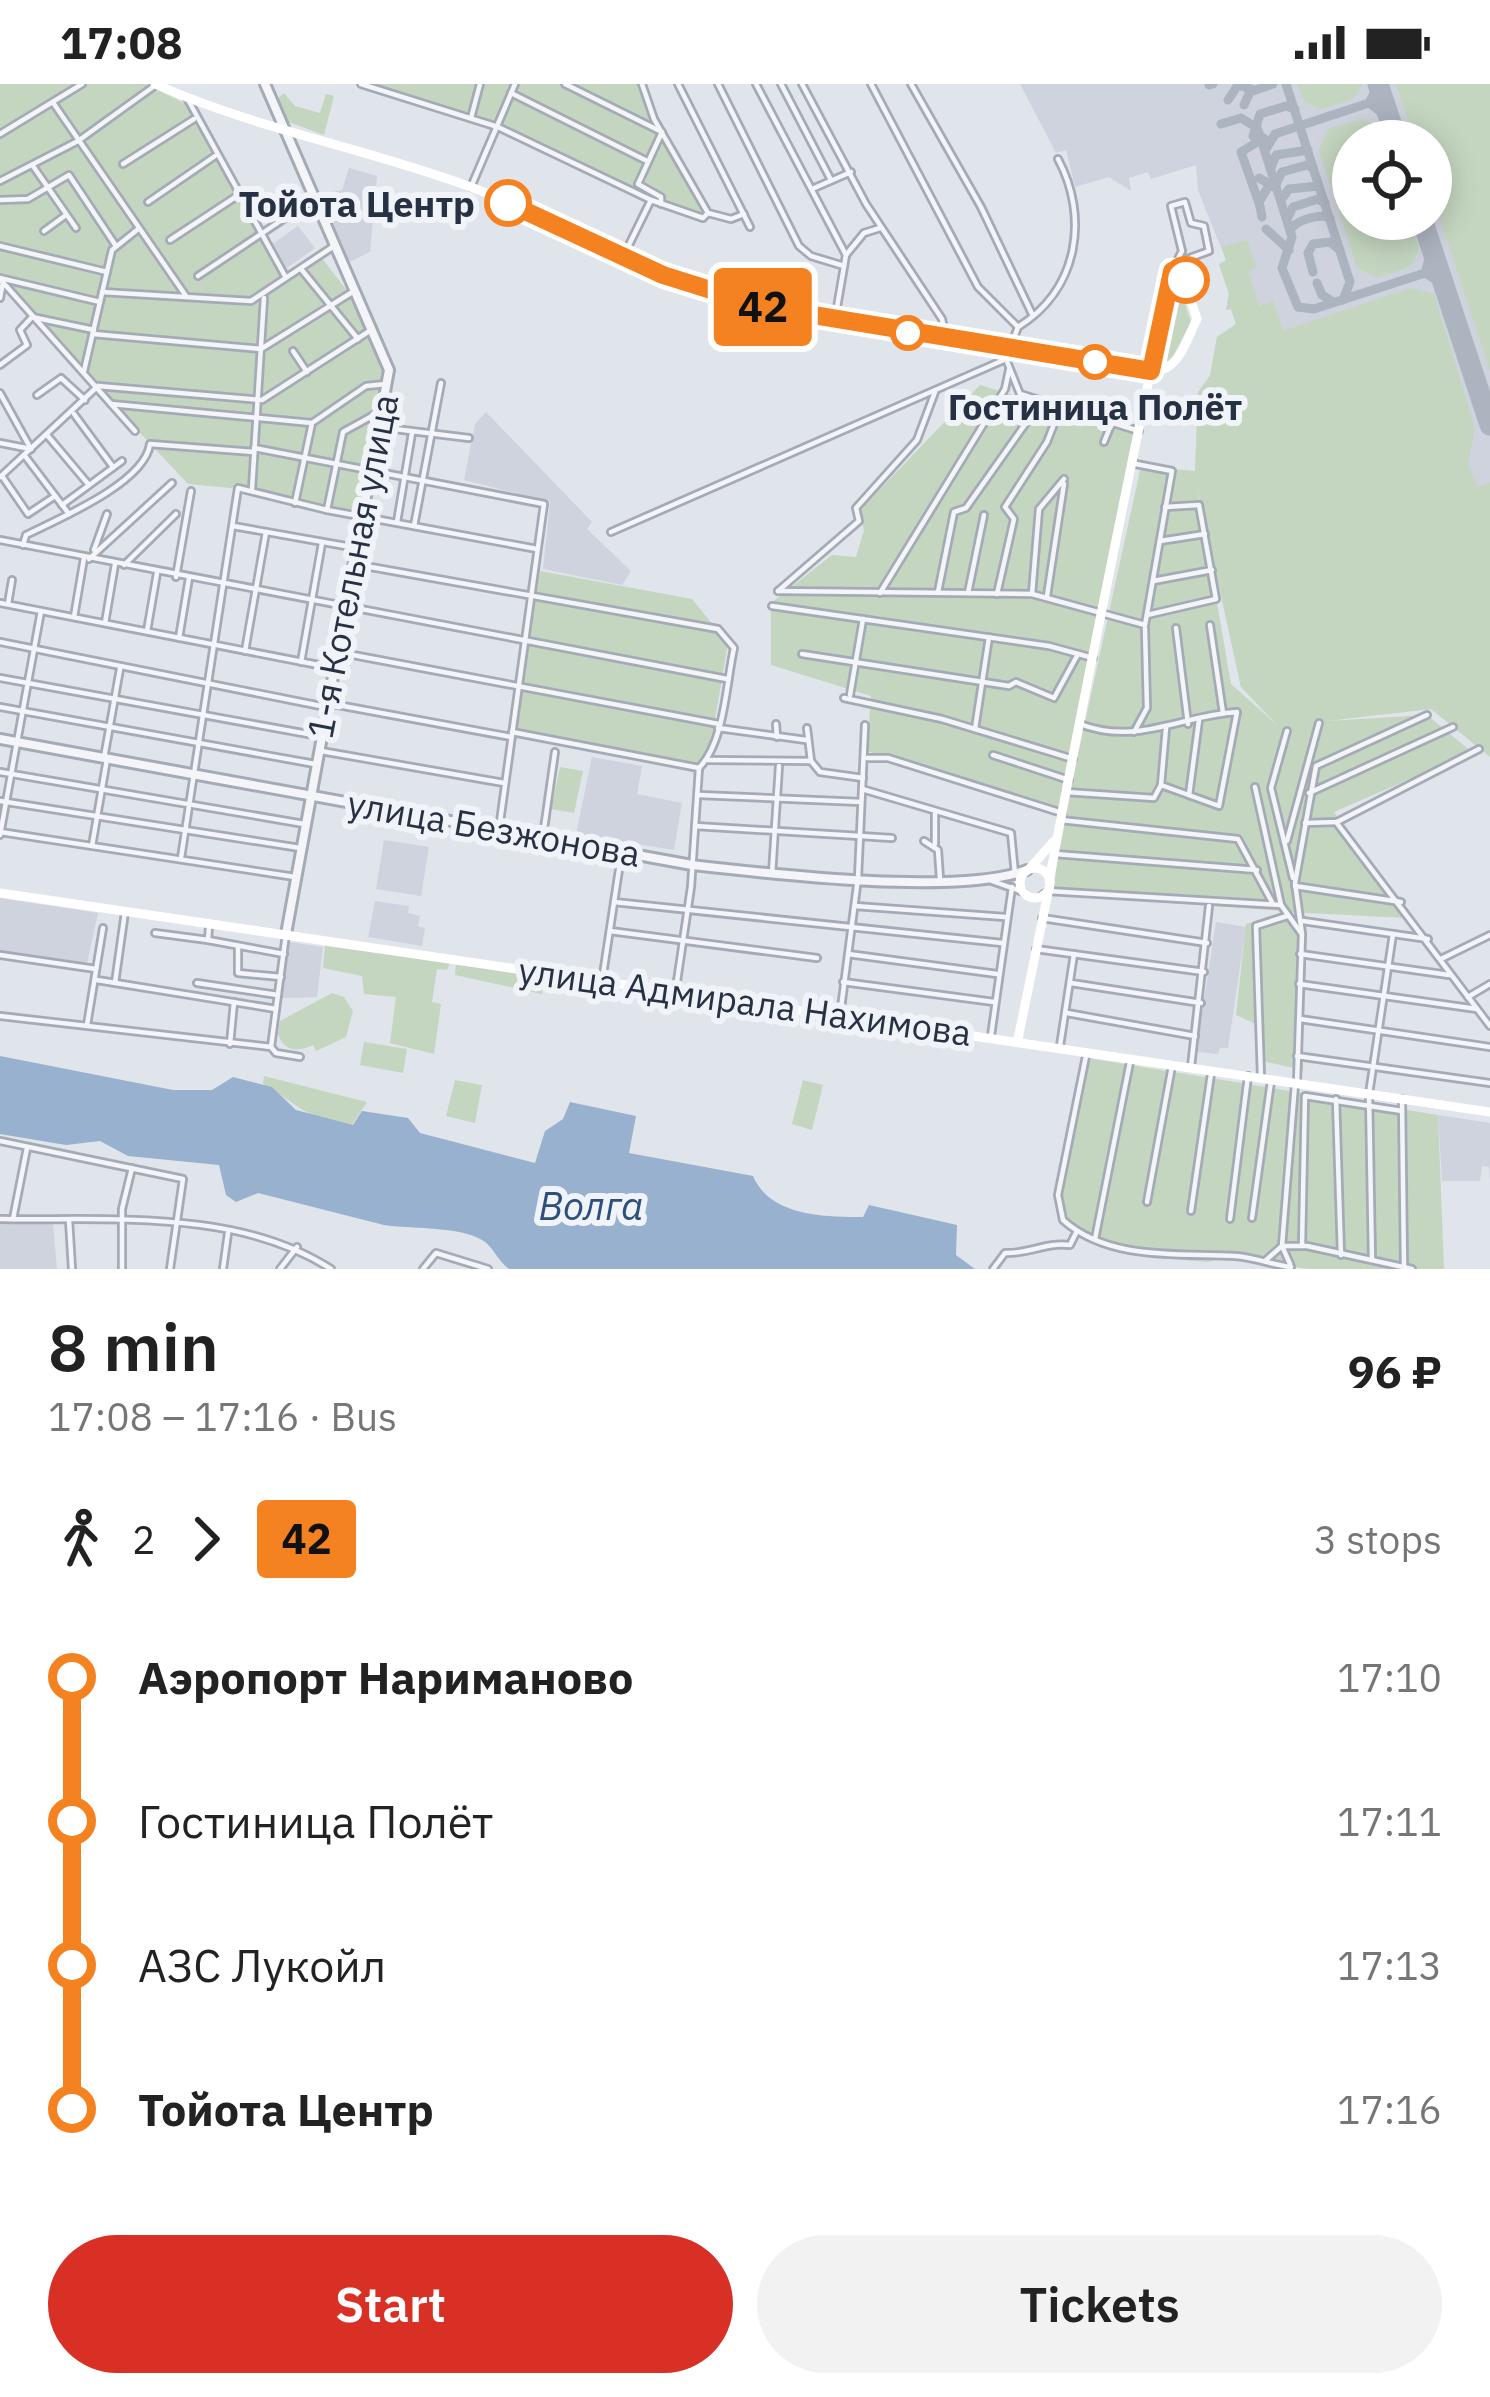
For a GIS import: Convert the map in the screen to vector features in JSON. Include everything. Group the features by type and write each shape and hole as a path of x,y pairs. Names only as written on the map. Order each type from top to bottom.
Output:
{"main road":[{"path":"156,84 284,131 471,187 622,258 714,292 834,321 1151,371 1171,367 1196,322 1186,280 1172,271 1157,343 1151,371 1138,431 1018,1040"},
{"path":"1039,936 1020,891 1021,878 1061,821"},
{"path":"1024,871 1040,869 1047,890"},
{"path":"1020,891 1047,890"},
{"name":"улица Адмирала Нахимова","path":"0,893 1087,1050 1402,1105 1490,1112"}],"street":[{"path":"0,134 82,84"},
{"path":"0,181 79,141 156,84"},
{"path":"98,386 262,400 371,330 265,84"},
{"path":"361,84 498,127 651,200 704,218 708,213"},
{"path":"471,118 480,84"},
{"path":"471,187 515,84"},
{"path":"565,84 662,132"},
{"path":"642,84 662,132 708,213 730,219 743,214"},
{"path":"678,84 750,227"},
{"path":"718,84 799,246 811,256 844,266"},
{"path":"756,84 846,255"},
{"path":"781,84 832,180"},
{"path":"802,84 880,228 942,319 946,339"},
{"path":"871,84 978,287 1018,327"},
{"path":"910,84 981,206 1033,316"},
{"path":"179,92 286,278"},
{"path":"511,93 646,161"},
{"path":"54,104 186,296"},
{"path":"123,164 194,119"},
{"path":"662,132 638,187 661,197 662,204"},
{"path":"148,202 215,156"},
{"path":"611,532 1006,359 1018,327 1033,316 1076,248 1073,188 1058,159"},
{"path":"33,166 76,228"},
{"path":"810,190 851,172"},
{"path":"0,200 22,201 69,175 116,246"},
{"path":"170,240 237,196"},
{"path":"198,276 315,198"},
{"path":"622,258 651,200"},
{"path":"1172,271 1182,251 1171,206 1185,202 1191,223 1204,226 1209,251 1184,262 1186,280"},
{"path":"44,232 66,214"},
{"path":"834,321 846,255 864,233 880,228"},
{"path":"84,371 106,272 116,246 138,229"},
{"path":"0,246 106,272"},
{"path":"102,292 264,297 334,246"},
{"path":"300,267 358,339"},
{"path":"1,280 100,302"},
{"path":"0,298 1,280"},
{"path":"1,280 135,430"},
{"path":"32,316 93,332 258,350 354,291"},
{"path":"251,489 264,297"},
{"path":"0,365 27,345 20,330 32,316"},
{"name":"1-я Котельная улица","path":"271,1047 304,824 388,370 371,330"},
{"path":"293,351 307,372"},
{"path":"1006,359 1020,394 1138,431"},
{"path":"880,593 1005,389 1009,370"},
{"path":"38,395 61,378 85,400"},
{"path":"414,526 441,382"},
{"path":"111,404 311,423 366,386 386,384"},
{"path":"55,496 28,514 1,476 98,386"},
{"path":"936,390 917,440 856,508 859,521 778,590 1032,594 1144,625"},
{"path":"0,392 31,449"},
{"path":"938,592 954,512 967,508 1026,423 1033,400"},
{"path":"997,594 1014,519 1005,507 1047,442 1061,406"},
{"path":"327,510 344,432 381,411"},
{"path":"72,412 113,467"},
{"path":"1104,442 1113,420"},
{"path":"295,503 311,423"},
{"path":"378,427 469,438"},
{"path":"397,522 412,432"},
{"path":"46,435 89,485"},
{"path":"0,443 31,449"},
{"path":"23,545 26,535 116,484 148,454 150,444 304,457 544,504 499,829"},
{"path":"24,455 69,514"},
{"path":"62,506 122,461"},
{"path":"1132,464 1172,472 1144,625 1147,708 1134,732"},
{"path":"1032,594 1039,509 1064,478 1047,596"},
{"path":"88,557 172,483"},
{"path":"181,858 236,490 241,486 327,510 537,549"},
{"path":"176,577 191,490"},
{"path":"1147,615 1214,603 1197,503 1165,507"},
{"path":"74,617 88,557 107,514"},
{"path":"124,565 176,514"},
{"path":"968,593 984,515"},
{"path":"233,526 357,548"},
{"path":"245,651 266,532"},
{"path":"1160,541 1204,534"},
{"path":"0,541 727,679"},
{"path":"302,662 322,542"},
{"path":"105,623 115,564"},
{"path":"0,642 114,661 120,669 699,767 708,760 733,641 718,629 354,564"},
{"path":"1153,581 1212,570"},
{"path":"147,631 157,573"},
{"path":"179,638 189,578"},
{"path":"8,604 12,580"},
{"path":"0,602 334,668"},
{"path":"772,607 989,637 1093,658"},
{"path":"41,610 0,834 295,877"},
{"path":"863,619 847,697 1073,759"},
{"path":"1210,625 1223,713"},
{"path":"1176,628 1188,724"},
{"path":"975,729 989,637"},
{"path":"337,652 806,740"},
{"path":"802,654 1009,686 1016,682 1054,698 1078,654"},
{"path":"92,846 120,669"},
{"path":"0,678 320,737"},
{"path":"0,706 315,764"},
{"path":"1080,724 1102,732 1134,732 1235,711 1240,717 1220,806 1161,785"},
{"path":"1295,885 1316,766 1427,715"},
{"path":"1189,795 1199,720"},
{"path":"1286,847 1318,722"},
{"path":"776,724 777,737"},
{"path":"840,1016 858,878 865,725"},
{"path":"1310,793 1454,727"},
{"path":"807,728 811,760 820,772 862,778"},
{"path":"993,755 1068,786 1153,798 1161,785 1166,728"},
{"path":"1287,731 1271,788 1302,934 1282,1246 1291,1268"},
{"name":"улица Безжонова","path":"0,739 692,865 772,874 992,881 1024,871"},
{"path":"1304,823 1336,822 1479,749"},
{"path":"318,751 504,783"},
{"path":"543,836 555,752"},
{"path":"864,759 888,758 1061,821 1238,838 1277,905 1302,934"},
{"path":"708,760 779,764 811,760"},
{"path":"772,874 779,764"},
{"path":"676,989 699,767"},
{"path":"0,772 304,824"},
{"path":"1255,787 1277,905"},
{"path":"862,789 1012,834 1024,871"},
{"path":"697,794 862,802"},
{"path":"3,801 300,848"},
{"path":"936,812 940,879"},
{"path":"1336,822 1401,902 1490,1026"},
{"path":"695,826 892,838"},
{"path":"924,841 935,844"},
{"path":"602,981 622,850"},
{"path":"1054,854 1257,870"},
{"path":"991,1036 1005,917 1020,891 992,881"},
{"path":"1295,885 1401,902"},
{"path":"1047,890 1277,905"},
{"path":"614,902 1001,943"},
{"path":"1191,1067 1209,904"},
{"path":"854,906 1005,917"},
{"path":"115,983 125,911"},
{"path":"1252,1218 1266,1078 1256,926 1287,916"},
{"path":"1042,918 1207,943"},
{"path":"1300,921 1428,939"},
{"path":"208,940 210,922"},
{"path":"87,1025 104,928"},
{"path":"610,931 817,958"},
{"path":"155,933 284,954"},
{"path":"1372,1260 1369,1100 1393,934"},
{"path":"1441,959 1490,935"},
{"path":"238,946 238,973 280,977"},
{"path":"1036,949 1204,972"},
{"path":"847,954 997,974"},
{"path":"1060,1046 1074,954"},
{"path":"1300,954 1451,975"},
{"path":"0,955 96,969"},
{"path":"97,980 276,1009"},
{"path":"197,982 278,994"},
{"path":"844,982 994,1002"},
{"path":"1071,983 1201,1003"},
{"path":"1298,984 1477,1009"},
{"path":"1468,997 1490,984"},
{"path":"230,1044 234,1002"},
{"path":"1066,1013 1195,1036"},
{"path":"0,1016 271,1047 276,1053 300,1057"},
{"path":"1298,1019 1490,1047"},
{"path":"1087,1050 1058,1204 1063,1220 1095,1239 1148,1252 1265,1261 1291,1268"},
{"path":"1297,1056 1490,1083"},
{"path":"1095,1239 1131,1057"},
{"path":"1147,1202 1172,1064"},
{"path":"1191,1211 1211,1070"},
{"path":"1230,1219 1248,1076"},
{"path":"1302,1245 1304,1098 1336,1094 1341,1255"},
{"path":"1265,1261 1282,1246 1302,1245 1408,1268 1402,1105"},
{"path":"0,1142 186,1181 170,1269"},
{"path":"13,1219 27,1148"},
{"path":"122,1269 122,1220 132,1166"},
{"path":"0,1219 179,1222 297,1247 331,1269"},
{"path":"69,1220 72,1269"},
{"path":"993,1269 1005,1253 1028,1254 1048,1243 1070,1245 1077,1231"},
{"path":"223,1269 228,1234"},
{"path":"280,1269 297,1247"},
{"path":"423,1269 428,1257 436,1253 488,1269"}],"shaded area":[{"path":"1020,84 1490,84 1490,756 1431,709 1278,725 1241,687 1195,478 1198,392 1210,376 1217,337 1236,324 1231,309 1226,310 1229,294 1219,264 1226,260 1198,190 1196,165 1151,179 1148,172 1129,178 1131,191 1109,177 1075,187 1066,150 1056,153"},
{"path":"349,168 377,176 370,252 345,264 318,195 342,190"},
{"path":"298,226 315,248 287,268 271,245"},
{"path":"486,412 592,522 587,529 631,571 622,585 543,569 550,502 464,480 475,424"},
{"path":"592,757 642,766 637,794 682,803 674,850 576,834"},
{"path":"384,840 429,847 421,896 376,889"},
{"path":"0,898 98,913 87,963 0,951"},
{"path":"375,901 409,906 408,913 420,916 418,926 425,928 422,946 368,937"},
{"path":"1216,922 1246,927 1228,1048 1220,1048 1218,1054 1196,1052"},
{"path":"289,942 323,947 317,997 282,998"},
{"path":"1438,1115 1490,1123 1490,1180 1489,1167 1482,1166 1480,1181 1442,1181"},
{"path":"0,1222 53,1224 57,1269 0,1269"}],"green space":[{"path":"0,84 146,84 186,104 289,279 321,257 352,297 386,370 361,516 241,489 188,484 0,284"},
{"path":"368,84 642,84 710,218 653,198 491,122"},
{"path":"1297,84 1363,84 1352,100 1321,109 1305,102"},
{"path":"1396,84 1490,84 1490,371 1447,240 1452,240 1452,120 1408,120"},
{"path":"284,93 295,106 320,113 326,94 334,96 324,135 283,120 275,100"},
{"path":"1332,128 1332,190 1319,150"},
{"path":"1247,240 1257,268 1248,271 1259,306 1273,301 1283,331 1411,288 1434,294 1475,428 1468,463 1477,487 1490,483 1490,757 1431,709 1327,721 1427,715 1472,752 1334,812 1407,918 1288,912 1303,926 1303,1070 1262,1061 1262,1027 1236,1015 1246,924 1285,911 1053,895 1061,832 1141,466 1195,471 1198,392 1210,376 1217,337 1236,324 1231,309 1226,310 1229,294 1219,264 1226,261 1222,247","holes":["1196,480 1241,687 1277,725 1231,684"]},
{"path":"1348,240 1416,240 1419,248 1410,267 1377,278 1357,268"},
{"path":"1175,275 1191,322 1170,362 1155,364"},
{"path":"980,385 1134,433 1061,812 867,751 871,696 771,665 771,603 832,555 856,557 864,530 860,510"},
{"path":"540,571 692,599 728,643 709,755 697,766 512,732"},
{"path":"560,767 583,771 574,813 551,809"},
{"path":"325,946 450,963 447,970 437,969 432,1002 441,1004 434,1054 390,1043 396,997 364,994 362,976 323,968"},
{"path":"456,964 543,978 542,994 455,975"},
{"path":"332,993 344,997 353,1011 346,1037 316,1051 313,1045 297,1049 284,1044 278,1034 280,1021"},
{"path":"364,1042 407,1049 403,1073 360,1065"},
{"path":"1087,1058 1438,1115 1444,1269 1308,1269 1229,1256 1208,1262 1150,1257 1096,1242 1066,1217 1061,1201"},
{"path":"264,1076 367,1102 352,1125 327,1121 263,1084"},
{"path":"455,1080 482,1085 475,1123 446,1116"},
{"path":"803,1080 823,1085 812,1130 792,1124"}],"water":[{"name":"Волга","path":"0,1056 173,1090 212,1090 233,1077 272,1087 296,1110 353,1125 362,1111 408,1118 420,1133 535,1163 545,1131 563,1119 570,1102 636,1116 629,1153 753,1176 772,1199 799,1212 863,1217 869,1205 957,1225 956,1255 975,1269 509,1269 486,1242 460,1232 384,1225 258,1193 236,1202 226,1195 219,1165 128,1156 100,1141 66,1145 0,1134"}],"taxiway":[{"path":"1209,85 1213,84"},
{"path":"1244,105 1250,92 1273,84"},
{"path":"1286,84 1350,282 1343,300"},
{"path":"1228,100 1238,85 1254,90"},
{"path":"1369,103 1378,85"},
{"path":"1265,151 1275,134 1369,103 1389,118"},
{"path":"1253,136 1260,114 1286,106 1295,109"},
{"path":"1221,124 1241,118 1254,126"},
{"path":"1258,130 1292,237 1282,268 1298,307 1314,309 1425,273 1444,285"},
{"path":"1259,203 1241,152 1264,138"},
{"path":"1271,168 1276,155 1308,150"},
{"path":"1276,184 1282,172 1307,165 1313,168"},
{"path":"1259,178 1276,188"},
{"path":"1262,217 1259,202 1273,179"},
{"path":"1281,200 1289,189 1319,186"},
{"path":"1287,219 1293,207 1318,199 1325,203"},
{"path":"1290,231 1308,218 1330,218"},
{"path":"1266,229 1289,250"},
{"path":"1313,272 1308,253 1313,244 1330,242 1340,250"},
{"path":"1425,273 1432,249"},
{"path":"1317,283 1322,295 1332,301"}],"runway":[{"path":"1378,84 1390,120"},
{"path":"1429,240 1490,425"}],"bus line":[{"name":"42","path":"508,203 663,275 765,307 1151,371 1172,271 1186,280"}],"place":[{"name":"Тойота Центр","path":"508,203"},
{"name":"Гостиница Полёт","path":"1095,362"}]}
